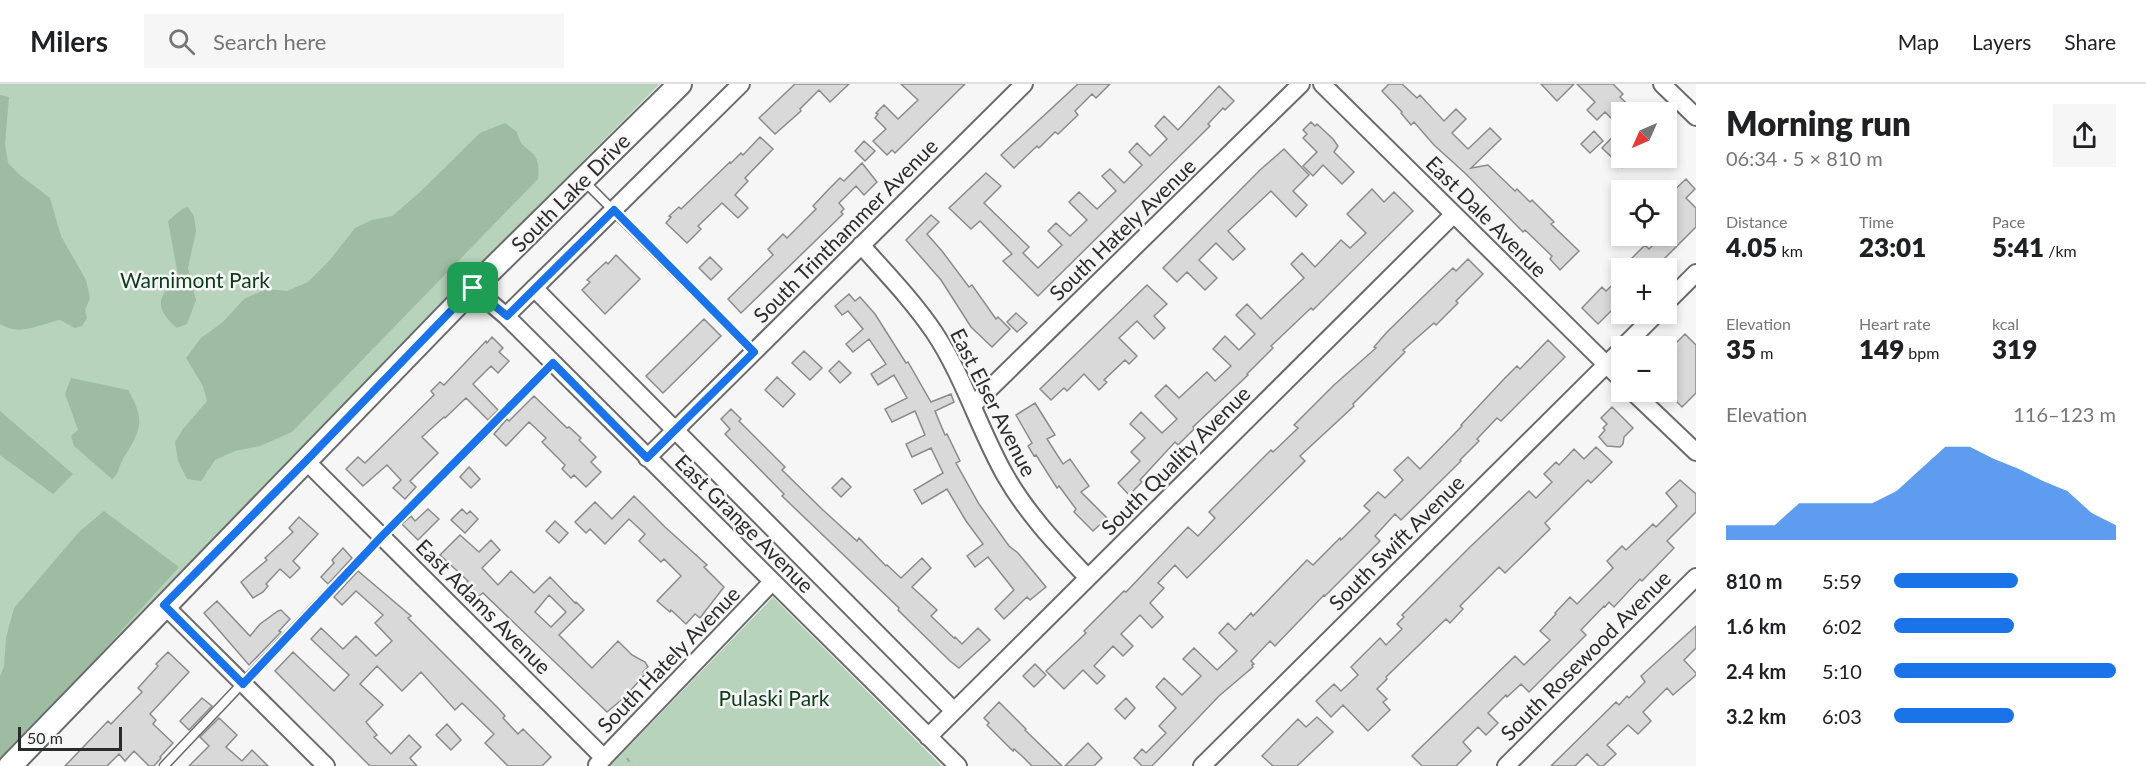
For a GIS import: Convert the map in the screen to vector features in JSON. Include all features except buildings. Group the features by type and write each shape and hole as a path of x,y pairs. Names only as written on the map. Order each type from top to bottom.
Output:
{"main road":[{"name":"South Lake Drive","path":"9,766 473,288 680,84"}],"street":[{"path":"507,316 741,84"},
{"name":"South Trinthammer Avenue","path":"647,458 1024,84"},
{"name":"South Hately Avenue","path":"974,405 1301,84"},
{"name":"East Dale Avenue","path":"1322,84 1611,370"},
{"path":"1662,84 1696,117"},
{"name":"South Quality Avenue","path":"928,737 1453,215"},
{"name":"East Elser Avenue","path":"861,245 903,292 934,333 974,405 1017,496 1055,543 1088,578"},
{"path":"1677,292 1696,273"},
{"name":"East Grange Avenue","path":"473,288 507,316 958,766"},
{"path":"534,288 954,711"},
{"name":"South Swift Avenue","path":"1635,336 1646,324"},
{"name":"South Swift Avenue","path":"1202,766 1611,360"},
{"path":"1644,402 1696,452"},
{"name":"East Adams Avenue","path":"306,461 382,536 600,762"},
{"name":"South Rosewood Avenue","path":"1506,766 1696,577"},
{"name":"South Hately Avenue","path":"600,762 772,582"},
{"path":"164,605 326,766"}],"lane":[{"path":"583,180 754,352"},
{"path":"164,766 382,536 553,363"}],"path":[{"path":"627,758 632,766"}],"green space":[{"name":"Warnimont Park","path":"0,84 660,84 466,278 0,760"},
{"path":"0,95 9,97 5,144 8,163 50,198 61,236 86,280 90,298 85,310 87,318 82,326 75,328 60,320 22,330 7,328 0,324"},
{"path":"505,123 517,132 523,145 537,160 538,179 292,432 260,446 235,451 215,460 201,481 187,479 178,461 175,442 207,401 203,386 186,358 201,338 223,322 244,299 266,289 287,291 308,282 329,261 355,228 372,220 392,216 480,133"},
{"path":"188,207 194,216 196,231 188,268 196,300 187,324 177,328 161,307 163,295 178,275 168,221 182,209"},
{"path":"71,378 128,390 134,401 139,418 137,433 118,472 112,479 74,446 71,436 78,430 65,394"},
{"path":"0,411 73,474 53,494 0,455"},
{"path":"104,511 179,567 0,765 0,676 4,667 6,638 14,608 79,532"},
{"name":"Pulaski Park","path":"773,597 942,766 610,766"}],"route":[{"path":"614,210 754,352 647,458 553,363 382,536 243,684 164,605 473,288 507,316 614,210"}]}
